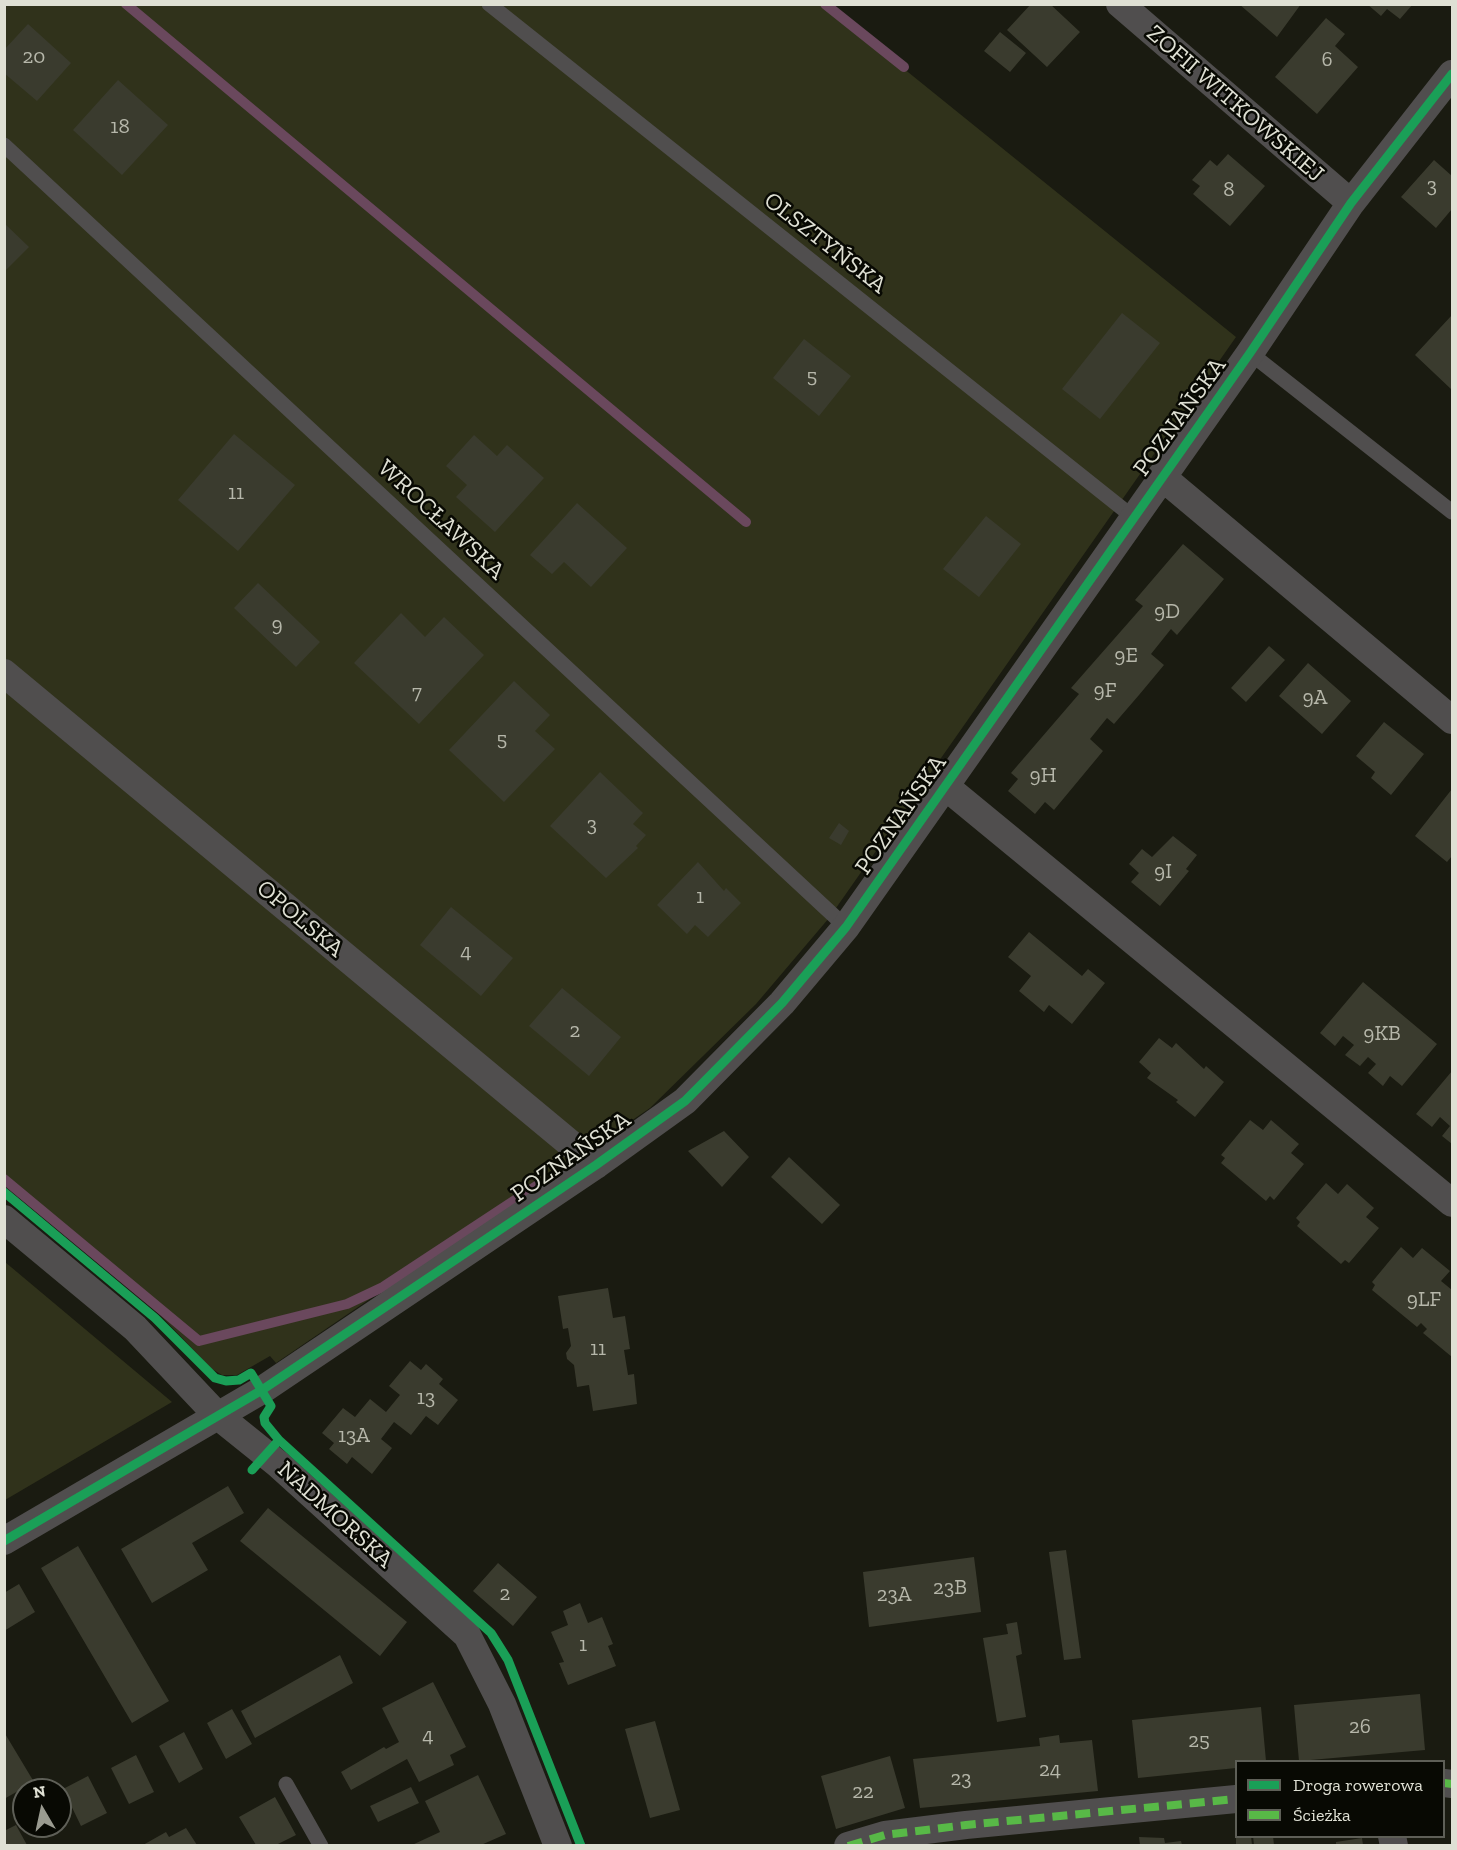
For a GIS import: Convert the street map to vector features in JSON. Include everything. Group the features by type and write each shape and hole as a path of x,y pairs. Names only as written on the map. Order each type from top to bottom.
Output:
{"street":[{"name":"ZOFII WITKOWSKIEJ","path":"1120,4 1351,203"},
{"name":"POZNAŃSKA","path":"4,1541 268,1386 596,1165 685,1101 782,1003 846,927 1161,476 1250,353 1351,203 1452,74"},
{"path":"1161,476 1452,720"},
{"name":"OPOLSKA","path":"4,673 596,1165"},
{"path":"945,786 1452,1203"},
{"name":"NADMORSKA","path":"4,1220 135,1328 218,1415 278,1464 467,1635 502,1704 558,1845"},
{"path":"848,1845 885,1835 955,1826 1235,1798"}],"lane":[{"name":"OLSZTYŃSKA","path":"489,4 1133,517"},
{"name":"WROCŁAWSKA","path":"4,145 846,927"},
{"path":"1250,353 1452,512"},
{"path":"285,1784 321,1845"}],"green space":[{"path":"4,5 825,5 1236,337 829,918 756,1004 650,1108 276,1363 270,1356 237,1375 222,1375 212,1369 160,1315 5,1185"},
{"path":"5,1262 172,1402 4,1500"}],"building":[{"path":"1031,4 1050,4 1080,32 1047,67 1007,30"},
{"path":"1239,4 1301,4 1277,37"},
{"path":"1367,4 1413,4 1400,19 1387,9 1381,16"},
{"path":"1326,18 1345,34 1335,46 1358,67 1317,114 1275,77"},
{"path":"28,24 71,63 37,101 4,73 4,50"},
{"path":"1000,32 1026,53 1010,72 984,51"},
{"path":"118,80 168,125 122,175 73,130"},
{"path":"1228,154 1265,186 1230,226 1193,194 1200,186 1192,180 1210,160 1217,166"},
{"path":"1434,160 1452,176 1452,209 1436,228 1401,197"},
{"path":"4,223 29,247 4,272"},
{"path":"1122,313 1160,343 1100,419 1062,389"},
{"path":"1452,315 1452,390 1415,355"},
{"path":"804,339 851,376 819,416 773,378"},
{"path":"234,434 295,485 238,551 178,500"},
{"path":"474,435 497,456 507,445 544,478 495,532 456,497 467,485 446,466"},
{"path":"577,503 627,548 591,587 564,562 552,574 530,555"},
{"path":"986,516 1021,544 979,597 943,569"},
{"path":"1183,544 1224,579 1177,635 1171,629 1151,654 1164,665 1139,695 1114,724 1107,718 1090,739 1103,751 1054,810 1045,802 1035,814 1008,791 1018,779 1011,773 1079,694 1071,688 1143,606 1135,600"},
{"path":"258,583 320,642 296,667 234,608"},
{"path":"401,613 425,637 444,617 484,655 419,724 354,663"},
{"path":"1269,646 1285,660 1246,702 1231,688"},
{"path":"1308,663 1351,701 1322,734 1279,696"},
{"path":"514,681 550,715 535,731 555,749 504,802 449,750"},
{"path":"1384,722 1424,754 1391,795 1371,778 1375,772 1356,756"},
{"path":"600,772 643,813 633,824 646,835 636,846 638,848 606,878 550,826"},
{"path":"1452,789 1452,856 1447,862 1415,836"},
{"path":"839,823 849,831 841,845 829,838"},
{"path":"1173,836 1197,855 1186,869 1189,871 1160,906 1131,882 1139,873 1129,864 1142,849 1152,857"},
{"path":"698,862 724,891 726,888 741,903 708,937 695,925 687,934 657,905"},
{"path":"451,907 513,958 481,996 420,945"},
{"path":"1029,932 1082,976 1088,969 1105,983 1072,1024 1049,1005 1044,1012 1019,991 1031,976 1008,957"},
{"path":"1363,982 1437,1044 1402,1086 1390,1076 1383,1086 1368,1073 1376,1064 1368,1057 1360,1066 1345,1055 1354,1045 1343,1036 1335,1046 1320,1033"},
{"path":"562,988 621,1037 589,1076 529,1026"},
{"path":"1159,1038 1172,1048 1176,1043 1204,1069 1206,1066 1224,1082 1195,1117 1176,1102 1178,1100 1147,1078 1151,1073 1139,1062"},
{"path":"1452,1071 1452,1144 1442,1136 1450,1126 1440,1117 1432,1127 1416,1114"},
{"path":"1250,1120 1263,1130 1271,1120 1299,1144 1291,1153 1304,1164 1274,1200 1270,1196 1266,1201 1221,1163 1225,1158 1221,1155"},
{"path":"724,1131 749,1157 722,1187 688,1151"},
{"path":"789,1157 840,1205 822,1224 771,1177"},
{"path":"1326,1183 1338,1194 1347,1184 1374,1208 1366,1217 1379,1228 1349,1263 1345,1260 1341,1264 1297,1226 1300,1222 1296,1218"},
{"path":"1401,1247 1413,1258 1422,1248 1450,1271 1441,1281 1452,1290 1452,1357 1423,1333 1427,1329 1421,1323 1417,1327 1372,1290 1375,1285 1372,1282"},
{"path":"608,1288 613,1318 625,1316 630,1349 624,1350 628,1375 634,1374 637,1404 593,1411 589,1385 577,1387 574,1365 567,1359 566,1353 571,1346 568,1328 563,1329 558,1296"},
{"path":"410,1361 421,1370 426,1364 443,1379 439,1384 458,1400 438,1425 426,1416 411,1435 394,1422 381,1439 392,1448 372,1474 352,1457 347,1464 329,1449 334,1443 322,1433 343,1408 355,1417 370,1399 386,1412 400,1395 389,1386"},
{"path":"228,1486 244,1513 192,1543 208,1570 152,1603 121,1549"},
{"path":"268,1508 407,1622 380,1656 240,1541"},
{"path":"78,1546 169,1701 132,1723 41,1568"},
{"path":"1066,1550 1081,1658 1064,1660 1049,1552"},
{"path":"974,1557 981,1612 869,1627 863,1572"},
{"path":"498,1563 537,1597 513,1626 473,1591"},
{"path":"19,1584 35,1612 4,1631 4,1593"},
{"path":"580,1603 588,1623 602,1617 613,1644 608,1646 616,1666 568,1685 559,1663 564,1662 551,1632 568,1625 563,1611"},
{"path":"1017,1622 1022,1654 1016,1656 1026,1717 997,1722 983,1638 1008,1634 1006,1624"},
{"path":"340,1655 353,1683 255,1738 241,1711"},
{"path":"433,1682 466,1747 450,1755 454,1765 419,1782 407,1759 351,1790 341,1772 384,1747 386,1749 399,1742 382,1708"},
{"path":"1420,1694 1425,1750 1299,1760 1294,1705"},
{"path":"1261,1707 1266,1760 1235,1760 1235,1768 1138,1778 1132,1720"},
{"path":"232,1709 252,1744 226,1759 207,1723"},
{"path":"655,1721 680,1810 650,1818 625,1729"},
{"path":"4,1732 32,1778 12,1778 12,1794 4,1799"},
{"path":"184,1732 203,1769 179,1783 159,1746"},
{"path":"1059,1735 1060,1743 1092,1740 1098,1791 920,1808 913,1759 1040,1746 1039,1738"},
{"path":"136,1755 154,1792 129,1804 111,1768"},
{"path":"890,1756 905,1808 836,1829 821,1776"},
{"path":"478,1775 506,1834 481,1845 412,1845 440,1832 425,1801"},
{"path":"88,1776 107,1813 81,1826 72,1808 72,1784"},
{"path":"411,1787 419,1803 378,1822 370,1806"},
{"path":"275,1797 296,1835 276,1845 256,1845 239,1817"},
{"path":"12,1827 12,1838 23,1838 27,1845 4,1845 4,1831"},
{"path":"186,1828 197,1845 143,1845 166,1832 169,1837"},
{"path":"1139,1837 1164,1838 1165,1843 1181,1841 1182,1845 1140,1845"},
{"path":"1236,1838 1251,1838 1252,1845 1236,1845"},
{"path":"1253,1838 1273,1838 1274,1845 1254,1845"},
{"path":"1362,1838 1363,1845 1336,1845 1336,1842"}],"waterway":[{"path":"126,4 746,522"},
{"path":"825,4 904,67"},
{"path":"4,1179 199,1341 347,1304 383,1287 538,1185"}],"marked path":[{"path":"1445,1783 1452,1784"},
{"path":"848,1846 885,1835 966,1825 1235,1799"}],"cycle path":[{"path":"4,1541 262,1390 596,1165 685,1101 782,1003 846,927 1250,353 1351,203 1452,74"},
{"path":"4,1192 155,1318 215,1378 226,1381 239,1380 251,1373 271,1406 264,1417 265,1423 279,1440 252,1470"},
{"path":"279,1440 491,1633 508,1660 581,1846"}]}
